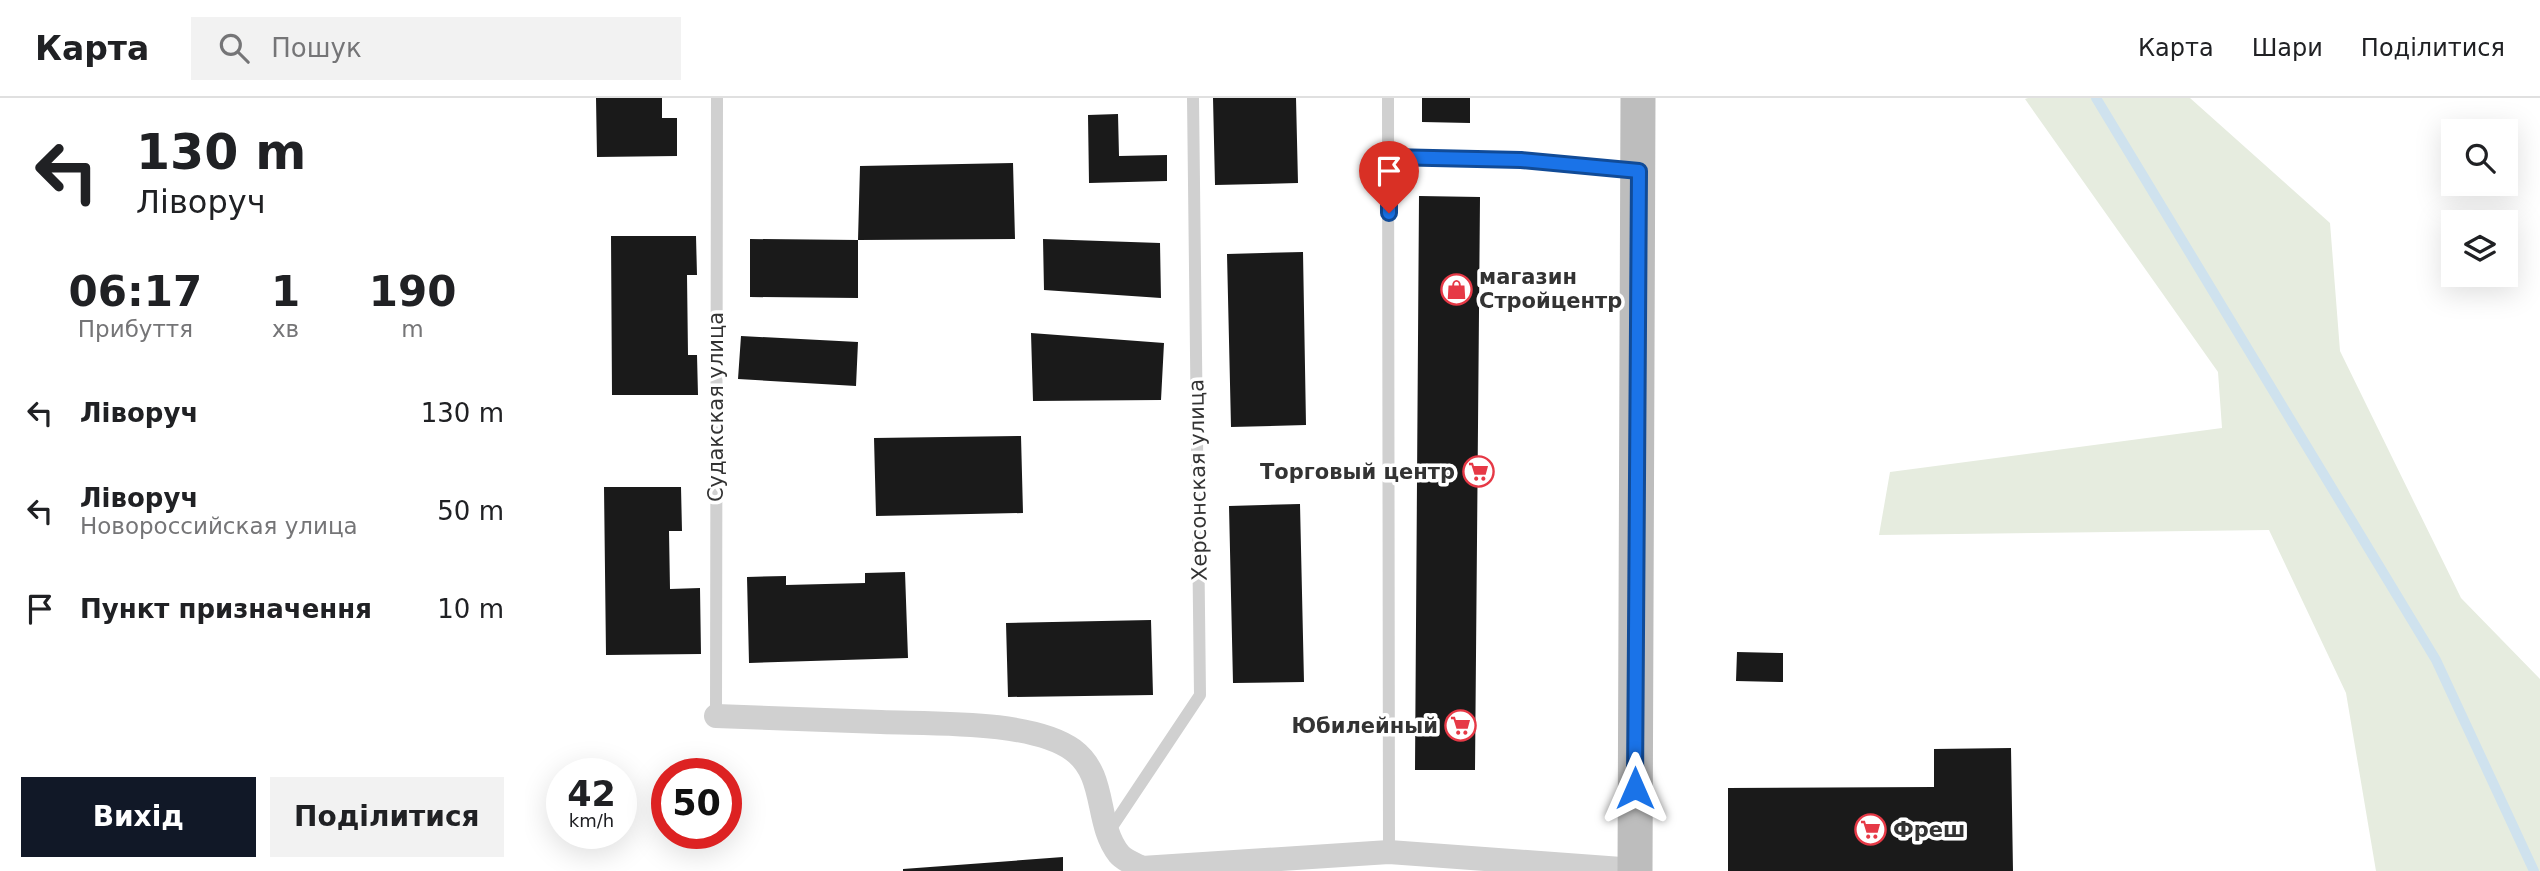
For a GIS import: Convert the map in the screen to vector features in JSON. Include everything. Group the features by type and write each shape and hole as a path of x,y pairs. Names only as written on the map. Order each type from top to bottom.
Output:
{"main road":[{"path":"1635,870 1638,98"}],"street":[{"path":"716,716 979,726 1041,734 1072,749 1091,766 1108,834 1119,864 1142,868 1389,852 1635,870"}],"lane":[{"name":"Судакская улица","path":"716,716 717,98"},
{"name":"Херсонская улица","path":"1108,834 1200,695 1193,98"},
{"path":"1388,98 1389,852"},
{"path":"1389,157 1521,160 1639,171"}],"shaded area":[{"path":"2190,98 2330,223 2340,351 2461,598 2540,679 2540,871 2376,871 2346,693 2269,530 1879,535 1890,472 2222,428 2218,372 2025,99"}],"building":[{"path":"596,98 662,98 662,118 677,118 677,156 597,157"},
{"path":"1213,98 1296,98 1298,183 1215,185"},
{"path":"1422,98 1470,98 1470,123 1422,122"},
{"path":"1118,114 1119,156 1167,155 1167,181 1089,183 1088,115"},
{"path":"1013,163 1015,239 858,240 860,166"},
{"path":"1419,196 1480,197 1475,770 1415,770"},
{"path":"611,236 696,236 697,275 687,275 688,355 697,355 698,395 612,395"},
{"path":"750,239 858,240 858,298 750,297"},
{"path":"1043,239 1160,243 1161,298 1044,290"},
{"path":"1303,252 1306,425 1231,427 1227,254"},
{"path":"1031,333 1164,343 1161,400 1033,401"},
{"path":"741,336 858,342 856,386 738,379"},
{"path":"1021,436 1023,513 876,516 874,438"},
{"path":"604,487 681,487 682,531 669,531 670,589 700,588 701,654 606,655"},
{"path":"1300,504 1304,682 1233,683 1229,506"},
{"path":"905,572 908,658 749,663 747,577 786,576 786,585 865,583 865,573"},
{"path":"1151,620 1153,695 1008,697 1006,623"},
{"path":"1737,652 1783,653 1783,682 1736,681"},
{"name":"Фреш","path":"2011,748 2013,871 1728,871 1728,788 1934,787 1934,749"},
{"path":"1063,857 1063,871 903,871 903,869"}],"waterway":[{"path":"2096,98 2436,660 2534,871"}],"place":[{"name":"магазин Стройцентр","path":"1456,289"},
{"name":"Торговый центр","path":"1478,472"},
{"name":"Юбилейный","path":"1461,726"},
{"name":"Фреш","path":"1870,830"}],"route":[{"path":"1389,213 1389,157 1521,160 1639,171 1635,788"}]}
